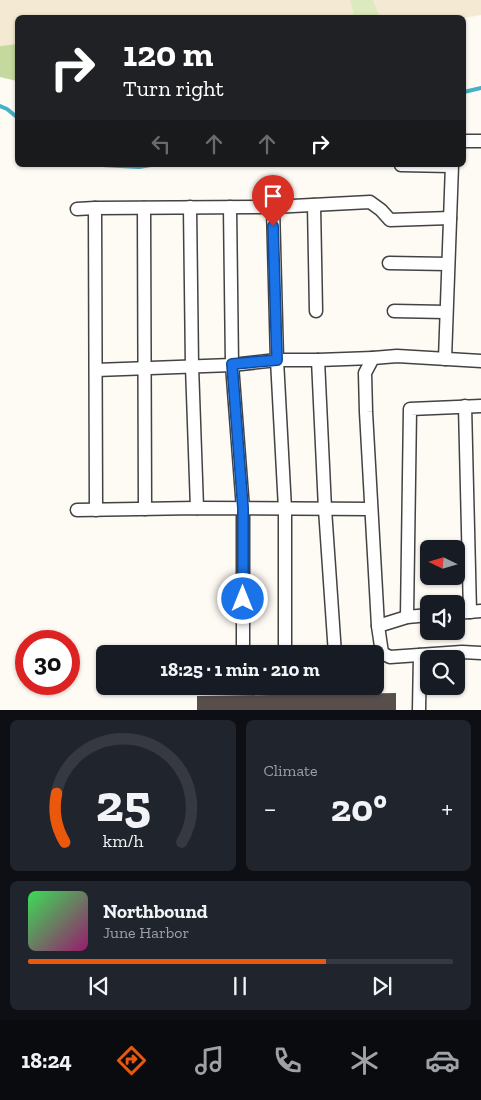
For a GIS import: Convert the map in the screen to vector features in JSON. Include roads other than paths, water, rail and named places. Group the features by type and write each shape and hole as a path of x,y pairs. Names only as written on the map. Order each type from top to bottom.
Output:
{"street":[{"path":"466,141 481,141"},
{"path":"445,358 452,167"},
{"path":"77,209 273,206 370,202 390,220 450,218"},
{"path":"314,204 316,311"},
{"path":"273,206 277,360 285,509 286,645"},
{"path":"190,207 192,366 197,508"},
{"path":"230,207 232,364 243,508 243,645"},
{"path":"94,208 96,510"},
{"path":"144,208 145,509"},
{"path":"389,263 448,264"},
{"path":"394,311 446,312"},
{"path":"96,370 232,364 277,360 397,356 481,361"},
{"path":"373,358 366,373 366,412 378,645"},
{"path":"318,360 325,509 334,645"},
{"path":"465,406 476,612"},
{"path":"407,617 410,409 481,406"},
{"path":"77,510 197,508 371,509"},
{"path":"378,626 407,617 420,616"},
{"path":"465,652 481,653"},
{"path":"384,655 390,657 420,655 419,710"}],"waterway":[{"path":"466,92 481,88"},
{"path":"0,106 15,116"}]}
